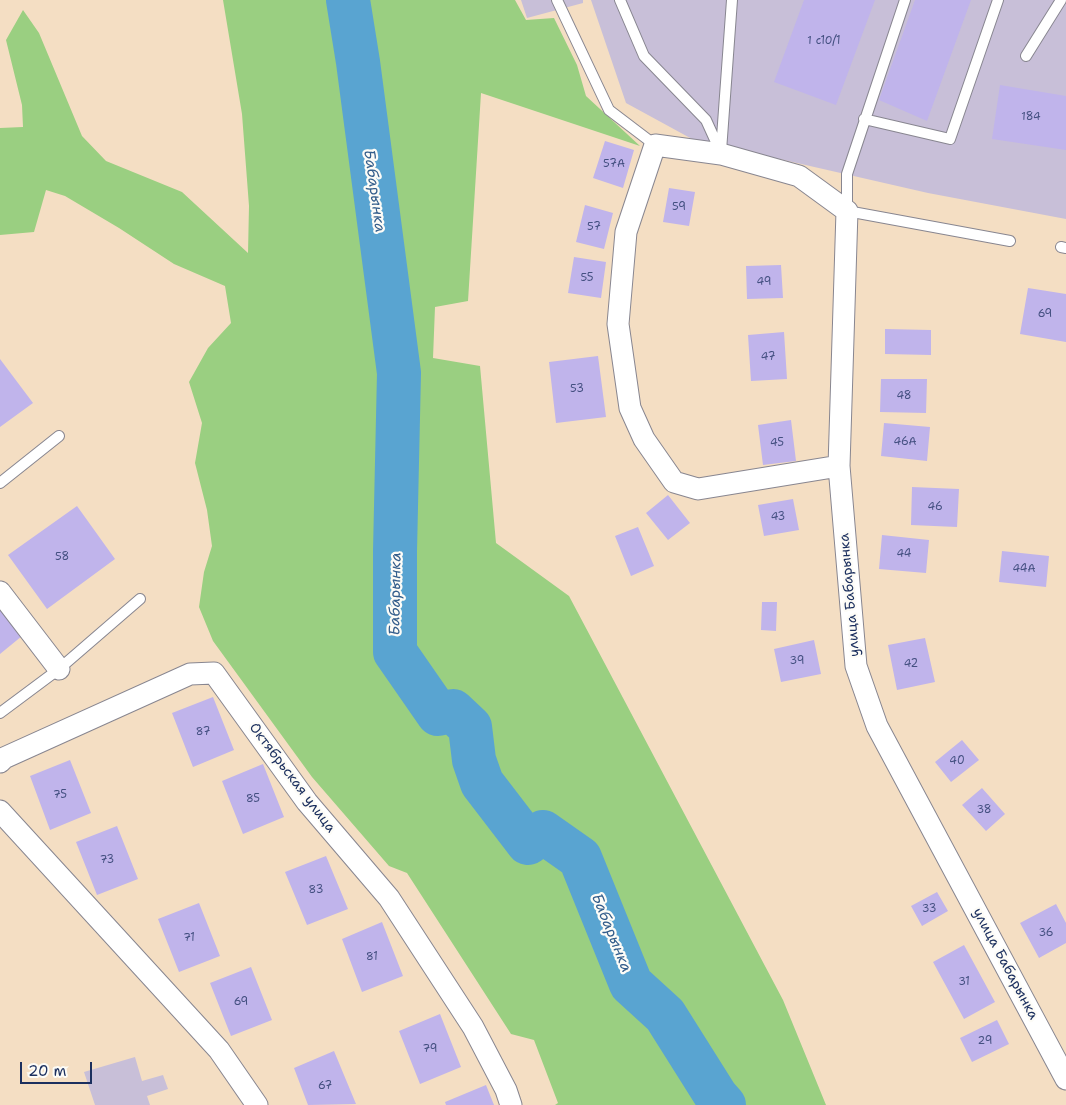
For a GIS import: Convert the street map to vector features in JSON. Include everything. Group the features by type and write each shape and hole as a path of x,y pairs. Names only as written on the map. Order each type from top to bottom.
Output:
{"street":[{"path":"838,466 698,488 674,482 644,439 630,408 618,324 626,232 655,145 721,154 799,176 847,211"},
{"name":"улица Бабарынка","path":"847,211 838,466 856,666 877,726 1066,1079"},
{"path":"0,592 59,669"},
{"name":"Октябрьская улица","path":"0,762 4,758 190,674 214,673 306,802 389,898 473,1027 506,1090 511,1105"},
{"path":"0,811 220,1050 257,1105"}],"lane":[{"path":"558,0 609,110 655,145"},
{"path":"620,0 644,56 706,120 721,154"},
{"path":"721,154 732,0"},
{"path":"905,0 847,174 847,211 1010,241"},
{"path":"864,119 950,139 998,0"},
{"path":"1026,56 1061,0"},
{"path":"0,483 59,436"},
{"path":"0,713 59,669 140,599"}],"shaded area":[{"path":"521,0 583,0 583,3 527,18"},
{"path":"591,0 1066,0 1066,219 928,193 692,139 626,103"},
{"path":"135,1057 142,1081 163,1075 168,1089 147,1096 150,1105 95,1105 84,1072"}],"green space":[{"path":"223,0 515,0 526,20 554,18 577,65 586,96 640,146 481,93 468,301 435,307 433,358 480,366 496,543 569,596 783,1000 826,1105 555,1105 558,1103 534,1040 511,1034 407,873 389,866 312,777 213,641 199,607 204,572 212,546 207,510 195,463 202,423 189,382 208,348 231,323 225,286 174,264 65,196 46,190 34,232 0,235 0,128 23,127 22,105 6,40 23,10 39,33 82,136 106,161 182,192 248,253 249,206 242,114"}],"building":[{"path":"804,0 875,0 836,105 774,82"},
{"path":"915,0 971,0 927,121 879,100"},
{"path":"1000,85 1066,96 1066,150 992,139"},
{"path":"605,141 634,150 623,188 593,178"},
{"path":"669,188 695,192 689,226 663,222"},
{"path":"585,205 613,213 604,249 576,242"},
{"path":"574,257 606,262 601,298 568,293"},
{"path":"781,265 783,298 747,299 746,266"},
{"path":"1028,288 1066,294 1066,342 1020,334"},
{"path":"885,329 931,330 931,355 885,354"},
{"path":"784,332 787,379 751,381 748,335"},
{"path":"598,356 606,417 556,423 549,362"},
{"path":"0,359 33,403 0,427"},
{"path":"881,379 927,379 926,413 880,412"},
{"path":"791,420 796,461 763,465 758,425"},
{"path":"884,423 930,427 927,461 881,456"},
{"path":"912,487 959,489 957,527 911,525"},
{"path":"668,495 690,523 668,540 646,513"},
{"path":"793,499 799,530 764,536 758,505"},
{"path":"77,506 115,559 47,609 8,555"},
{"path":"638,527 654,566 631,576 615,536"},
{"path":"882,535 929,540 926,573 879,569"},
{"path":"1002,551 1049,556 1046,587 999,582"},
{"path":"762,602 777,602 776,631 761,630"},
{"path":"0,609 22,636 0,654"},
{"path":"925,638 935,682 897,690 888,645"},
{"path":"814,640 821,674 781,682 774,649"},
{"path":"213,697 234,750 193,767 172,713"},
{"path":"962,740 979,760 951,782 935,762"},
{"path":"70,760 91,813 50,830 30,776"},
{"path":"263,764 284,817 243,834 222,781"},
{"path":"982,788 1005,814 986,831 962,805"},
{"path":"117,826 138,879 97,895 76,842"},
{"path":"326,856 348,909 307,925 285,872"},
{"path":"937,892 948,911 922,926 911,906"},
{"path":"199,903 220,956 179,972 158,919"},
{"path":"1056,904 1066,923 1066,943 1039,958 1020,923"},
{"path":"382,922 403,976 362,992 342,939"},
{"path":"964,945 995,1002 964,1019 933,962"},
{"path":"251,967 272,1020 231,1036 210,983"},
{"path":"440,1014 461,1067 420,1084 399,1031"},
{"path":"997,1020 1009,1044 972,1062 960,1038"},
{"path":"334,1051 356,1104 308,1105 294,1068"},
{"path":"486,1085 494,1105 446,1105 445,1102"}],"waterway":[{"name":"Бабарынка","path":"348,0 358,62 399,373 395,652 438,714 453,711 470,727 474,760 482,783 528,843 543,832 580,858 631,984 665,1015 716,1096 724,1105"}]}
